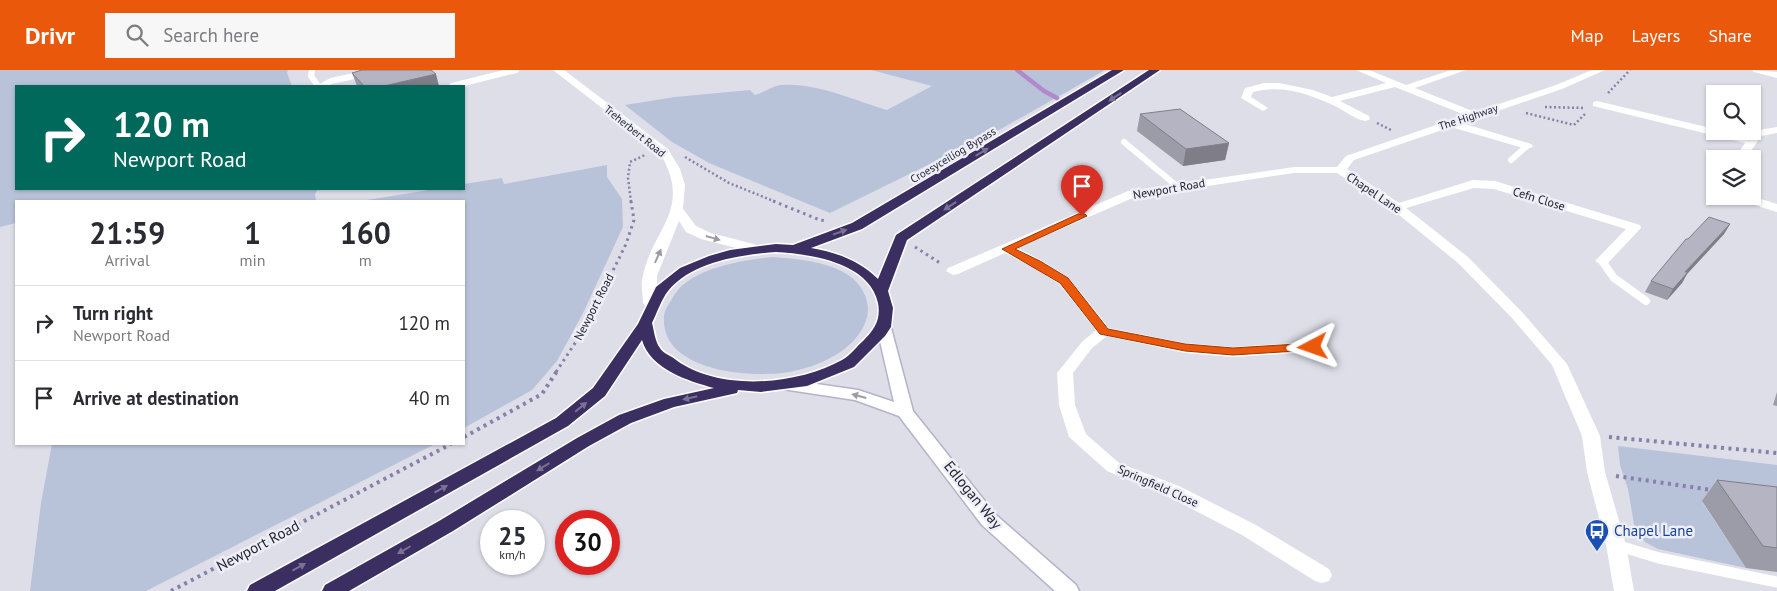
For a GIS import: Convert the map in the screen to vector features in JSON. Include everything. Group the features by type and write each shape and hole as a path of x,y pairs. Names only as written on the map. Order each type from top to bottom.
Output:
{"highway":[{"name":"Croesyceiliog Bypass","path":"795,249 857,226 1119,70"},
{"path":"881,290 901,238 1155,70"},
{"path":"256,591 562,422 599,392 644,326 650,303 667,283 692,267 722,256 756,249 795,249 823,254 847,262 867,274 881,290 887,308 884,328 871,346 851,363 822,376 789,385 763,388 737,387 699,380 669,366 650,347 644,326"},
{"path":"332,591 446,526 625,419 670,403 737,387"}],"street":[{"name":"Treherbert Road","path":"558,70 664,151 674,164 680,186 678,211 649,277 650,303"},
{"path":"1361,70 1473,115"},
{"path":"1406,88 1461,70"},
{"name":"The Highway","path":"1340,170 1350,158 1559,87 1600,70"},
{"path":"1757,70 1777,75"},
{"path":"1332,100 1395,84"},
{"path":"1263,108 1246,98 1249,90 1261,85 1276,85 1304,90 1332,100 1365,118"},
{"path":"1598,103 1752,141"},
{"path":"1449,123 1527,146"},
{"path":"1746,150 1757,133 1777,130"},
{"name":"Newport Road","path":"953,271 1132,194 1294,170 1340,170"},
{"name":"Chapel Lane","path":"1340,170 1397,207 1464,260 1517,315 1559,364 1591,436 1596,472 1616,546 1624,591"},
{"name":"Cefn Close","path":"1397,207 1473,184 1495,185 1635,228 1602,261"},
{"path":"1761,203 1777,208"},
{"path":"678,211 692,228 706,236 756,249"},
{"path":"1007,249 1036,263 1064,281 1104,331 1185,348 1233,352 1313,347"},
{"name":"Edlogan Way","path":"884,328 905,412 989,520 1069,591"},
{"name":"Springfield Close","path":"1104,331 1087,344 1066,373 1067,405 1078,437 1114,466 1173,491 1249,530 1322,576"},
{"path":"789,385 858,395 905,412"}],"lane":[{"path":"312,70 311,76 317,85"},
{"path":"324,85 382,70"},
{"path":"456,85 516,70"},
{"path":"1124,142 1178,187"},
{"path":"1512,160 1527,146"},
{"path":"1602,261 1614,278 1646,300"},
{"path":"1616,546 1659,558 1777,582"}],"path":[{"path":"1501,106 1574,125 1630,70"},
{"path":"1365,118 1408,137"},
{"path":"664,151 680,154 729,183 820,220 828,221"},
{"name":"Newport Road","path":"465,436 542,394 586,328 626,244 634,220 628,178 630,162 640,156 664,151"},
{"path":"901,238 953,271"},
{"path":"1591,436 1777,453"},
{"name":"Newport Road","path":"171,591 449,445"},
{"path":"1596,472 1720,492"}],"shaded area":[{"path":"0,70 288,70 287,73 292,85 15,85 15,190 317,190 315,194 316,200 15,200 15,223 0,227"},
{"path":"871,70 1105,70 999,130 830,213 709,163 672,142 625,105 675,97 750,90 755,95 780,85 794,85 821,89 887,110 932,86"},
{"path":"607,165 607,177 622,199 623,227 583,313 557,361 532,390 465,427 465,200 367,200 429,190 465,190 465,184 502,178 504,184"},
{"path":"773,257 811,261 837,269 858,283 864,293 868,311 860,333 849,345 832,357 812,366 782,373 766,374 727,371 708,366 690,359 676,348 666,334 664,316 679,288 703,273 732,263"},
{"path":"52,445 433,445 146,591 30,591 41,503"},
{"path":"1618,446 1777,465 1777,528 1702,502 1746,568 1658,549 1645,542 1637,533 1628,489 1620,465"}],"building":[{"path":"362,70 431,70 436,74 388,85 363,85 352,73"},
{"path":"1180,109 1229,143 1186,149 1140,114"},
{"path":"1709,217 1730,224 1685,272 1688,272 1673,289 1651,281 1686,239"},
{"path":"1717,480 1777,487 1777,548 1763,546"}],"waterway":[{"path":"1017,70 1044,91 1057,98"}],"place":[{"name":"Chapel Lane","path":"1597,552"}],"route":[{"path":"1082,216 1007,249 1036,263 1064,281 1104,331 1185,348 1233,352 1313,347"}]}
